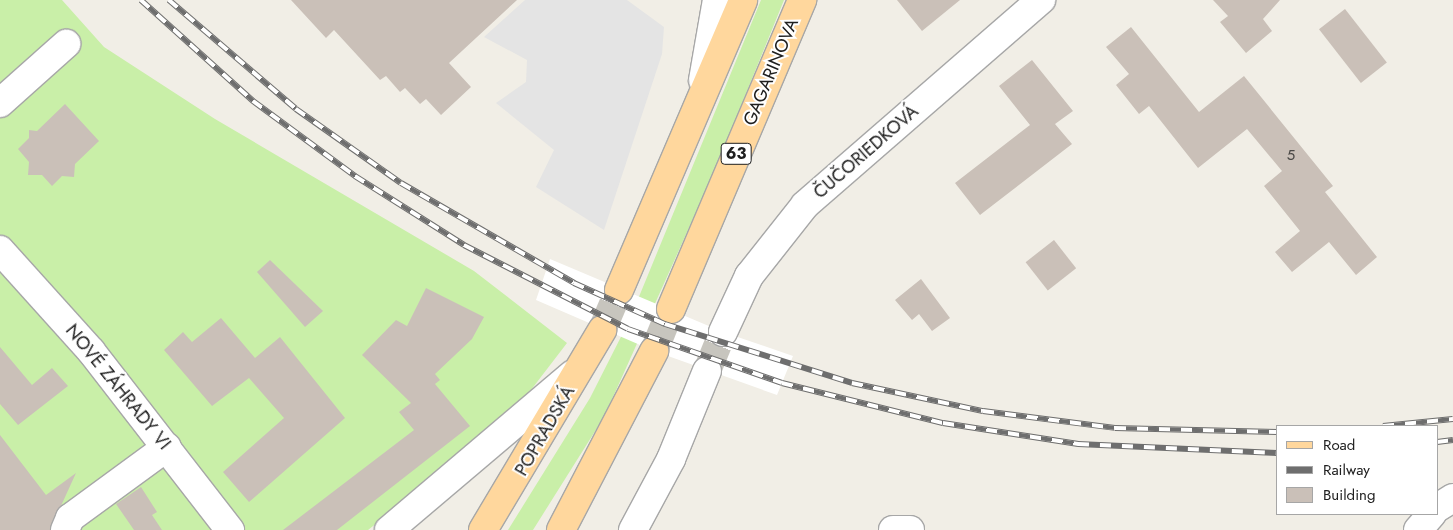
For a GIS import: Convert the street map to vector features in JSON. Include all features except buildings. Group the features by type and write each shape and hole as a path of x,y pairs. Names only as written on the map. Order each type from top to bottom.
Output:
{"main road":[{"path":"619,290 701,93 743,0"},
{"name":"GAGARINOVA","path":"671,310 802,0"},
{"name":"POPRADSKÁ","path":"483,530 602,330"},
{"path":"561,530 654,351"}],"street":[{"path":"701,93 717,0"},
{"name":"ČUČORIEDKOVÁ","path":"723,332 749,276 805,205 1041,0"},
{"path":"0,103 66,44"},
{"name":"NOVÉ ZÁHRADY VI","path":"0,250 91,351 230,530"},
{"path":"389,530 581,367"},
{"path":"633,530 671,459 707,372"},
{"path":"65,530 70,518 167,447"},
{"path":"1438,507 1453,498"},
{"path":"1418,530 1431,515"},
{"path":"893,530 910,530"}],"green space":[{"path":"0,0 62,0 104,47 215,119 474,271 567,343 511,416 368,530 0,530"},
{"path":"761,0 784,0 715,170 604,417 533,530 508,530 590,398 629,321"}],"shaded area":[{"path":"525,0 627,0 664,27 662,54 604,230 536,187 554,150 496,103 526,82 527,60 484,37"}],"pier":[{"path":"550,259 723,332 793,356 777,395 654,351 536,300"}],"tunnel":[{"path":"602,330 619,290"},
{"path":"654,351 671,309"},
{"path":"707,371 723,332"}],"railway":[{"path":"141,0 253,101 355,176 464,245 628,329 782,383 943,423 1078,444 1276,453"},
{"path":"169,0 296,109 401,183 574,283 665,324 852,383 983,411 1115,428 1276,432"},
{"path":"1393,425 1453,419"},
{"path":"1438,442 1453,440"}]}
